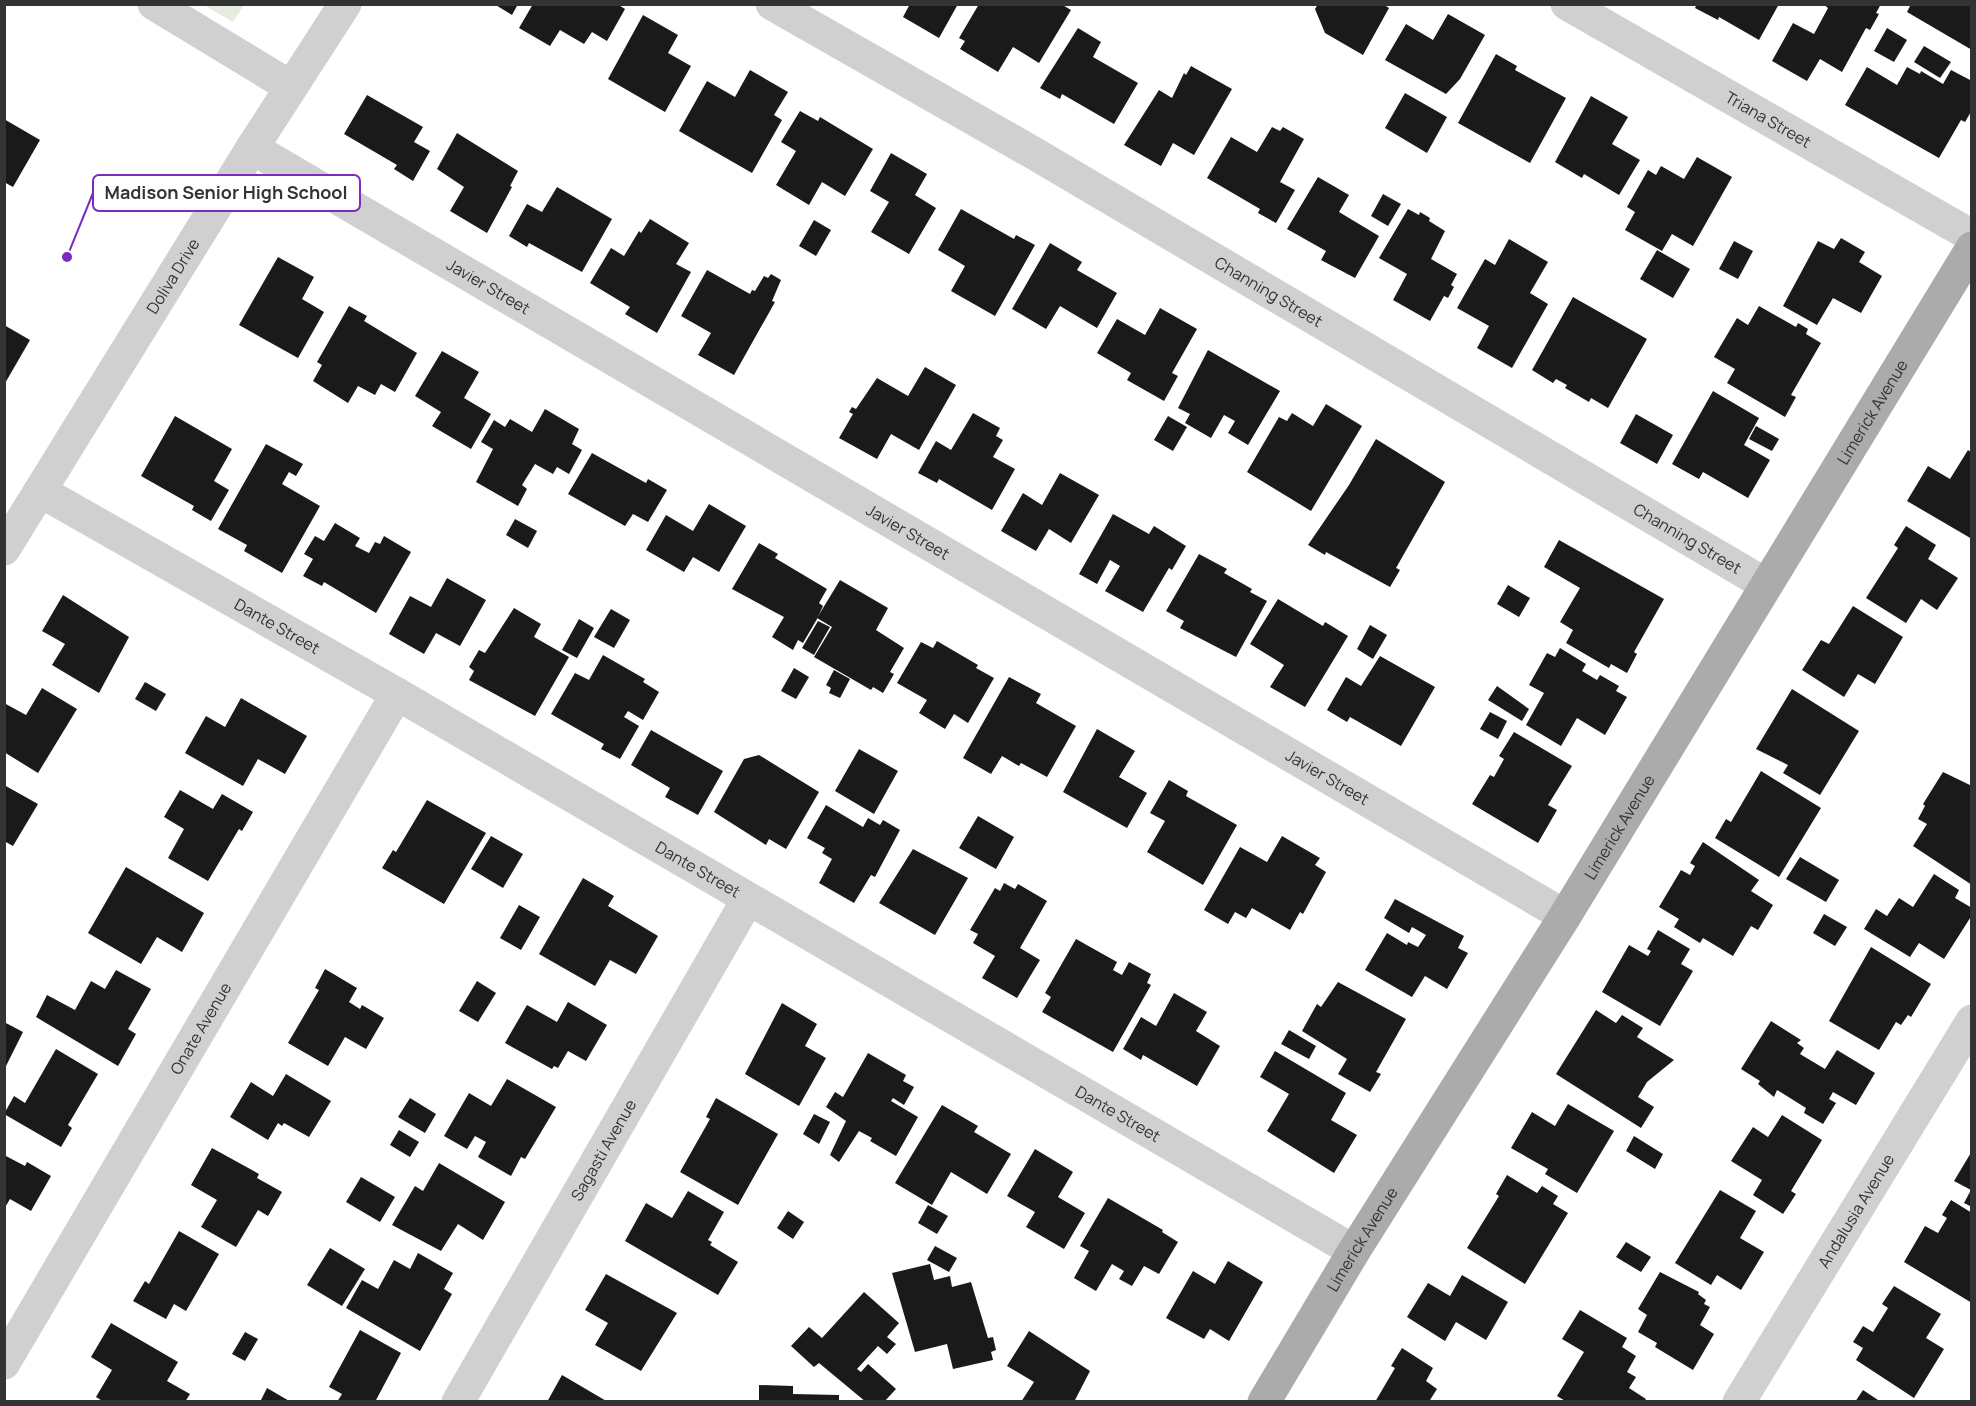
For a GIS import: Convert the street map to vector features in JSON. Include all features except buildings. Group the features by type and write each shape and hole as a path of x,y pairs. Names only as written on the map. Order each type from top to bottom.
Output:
{"main road":[{"name":"Limerick Avenue","path":"1264,1401 1354,1251 1565,916 1971,248"}],"street":[{"path":"154,4 291,87"},
{"name":"Doliva Drive","path":"4,549 252,148 345,4"},
{"name":"Channing Street","path":"772,4 1030,150 1765,584"},
{"name":"Triana Street","path":"1567,4 1971,236"},
{"name":"Javier Street","path":"252,148 1565,916"},
{"name":"Dante Street","path":"40,491 397,694 1354,1251"},
{"name":"Onate Avenue","path":"4,1363 397,694"},
{"name":"Sagasti Avenue","path":"458,1401 748,899"},
{"name":"Andalusia Avenue","path":"1739,1401 1971,1021"}],"shaded area":[{"path":"204,5 244,5 233,22"}],"place":[{"name":"Madison Senior High School","path":"67,257"}]}
